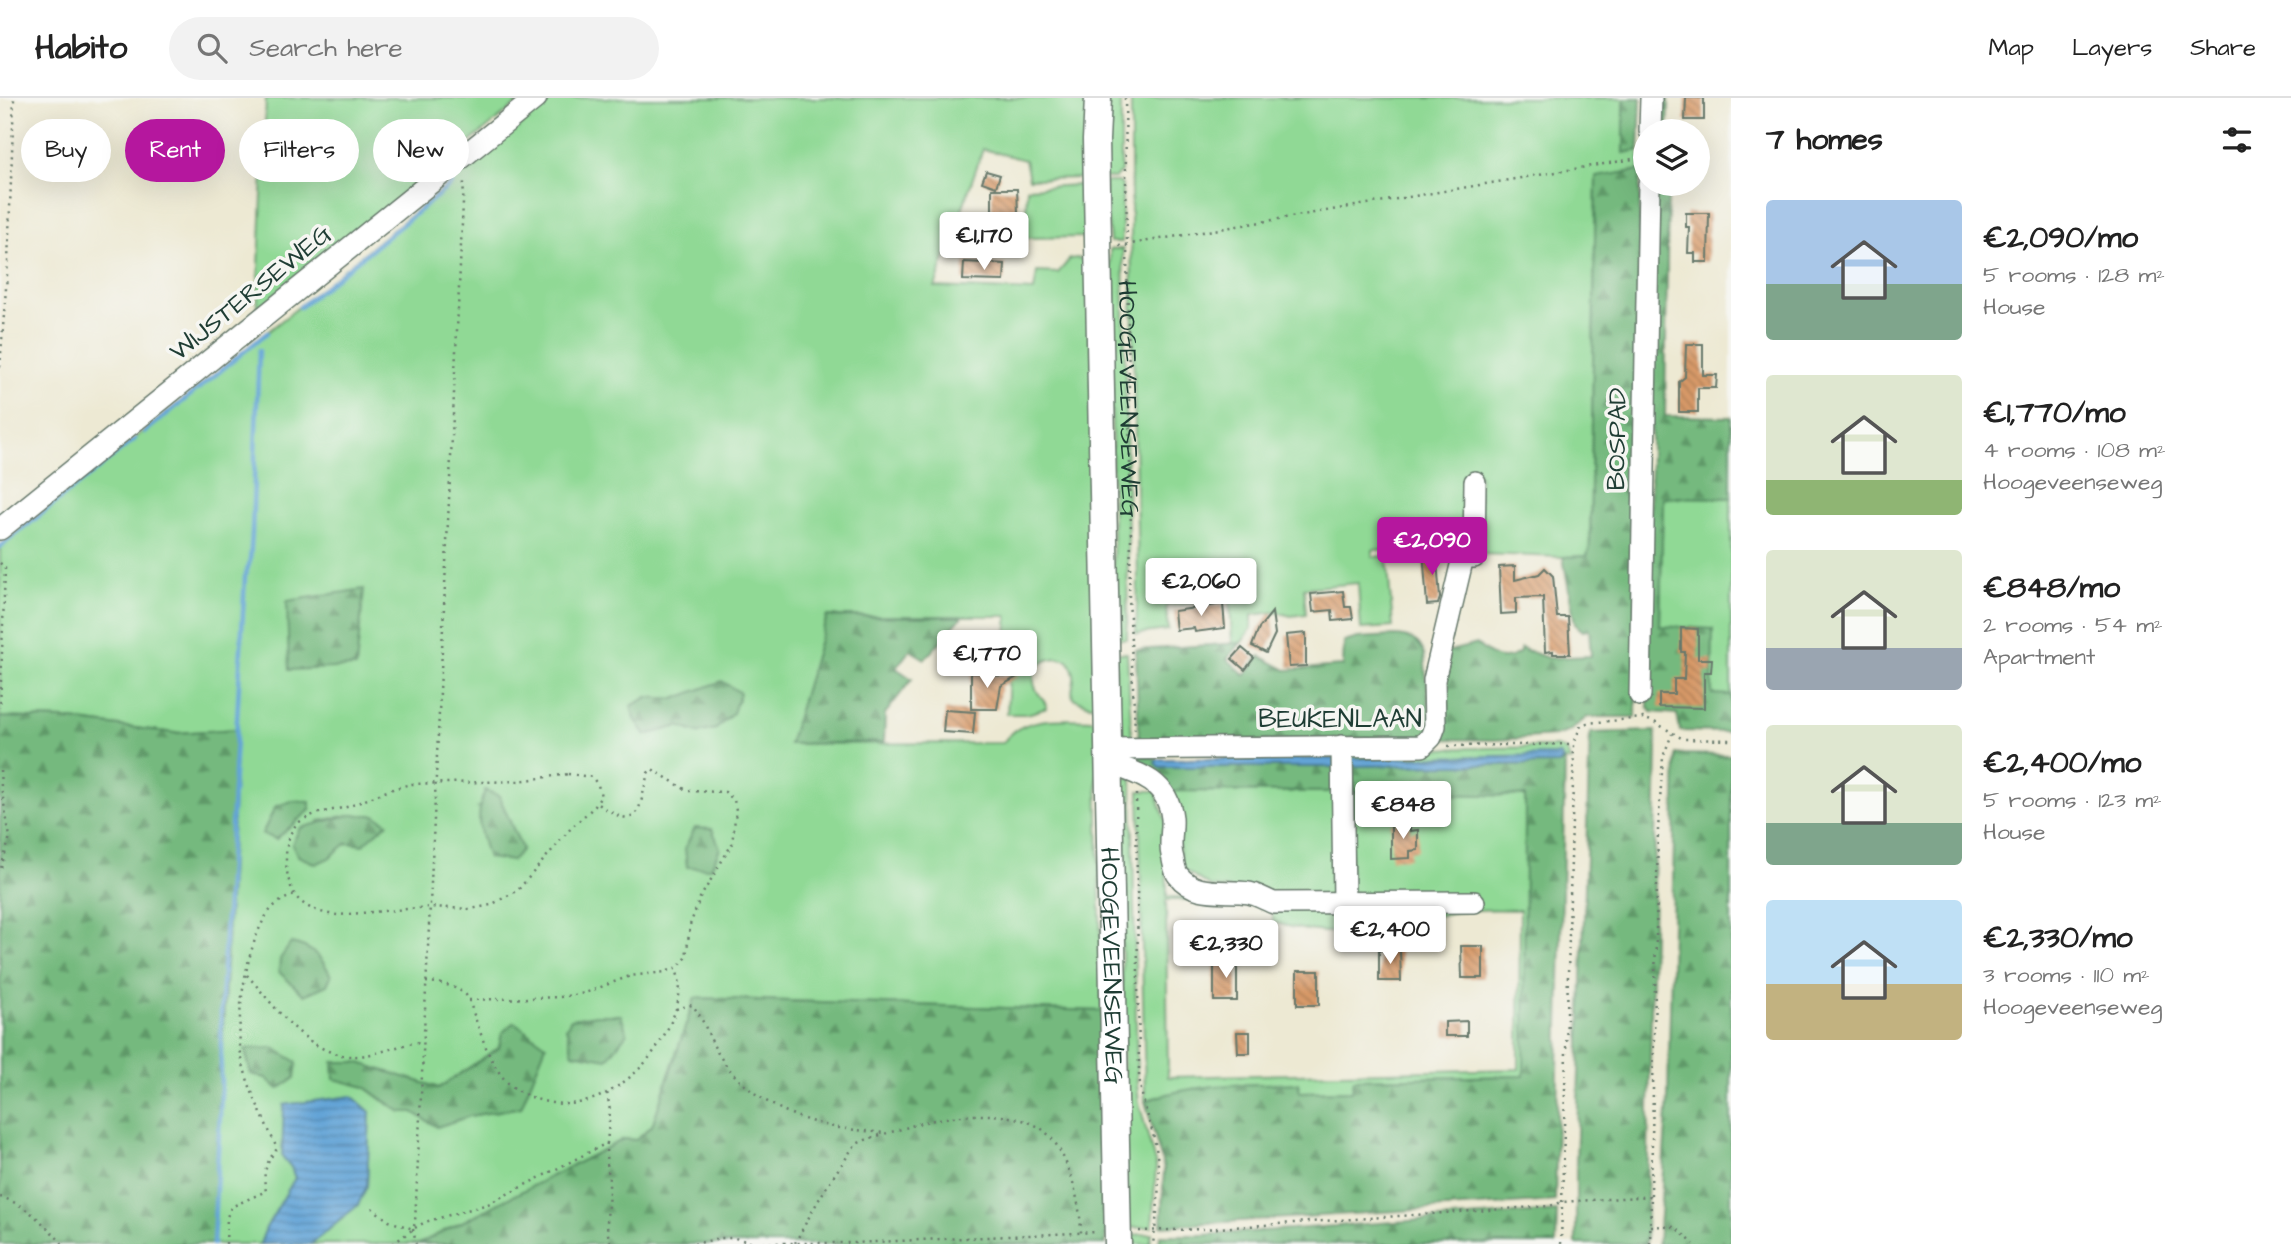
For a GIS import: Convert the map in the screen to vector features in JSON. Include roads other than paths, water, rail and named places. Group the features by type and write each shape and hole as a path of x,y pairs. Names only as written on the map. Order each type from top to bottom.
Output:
{"main road":[{"name":"HOOGEVEENSEWEG","path":"1098,98 1096,139 1118,1238"}],"street":[{"name":"WIJSTERSEWEG","path":"0,530 536,98"},
{"path":"1650,119 1651,98"},
{"name":"BOSPAD","path":"1640,695 1649,196"},
{"name":"BEUKENLAAN","path":"1107,756 1135,748 1422,746 1431,737 1435,726 1434,680 1464,557 1474,557 1475,482"},
{"path":"1342,746 1344,902"},
{"path":"1107,756 1157,783 1169,805 1172,819 1170,849 1177,874 1197,888 1250,893 1274,904 1474,902"}],"water":[{"path":"1560,755 1563,759 1559,764 1349,766 1349,758"},
{"path":"1336,758 1337,767 1159,767 1155,763 1158,759"},
{"path":"352,1096 370,1112 367,1186 358,1205 311,1244 260,1244 266,1228 295,1178 291,1167 282,1156 284,1105"}],"waterway":[{"path":"300,307 452,184"},
{"path":"145,432 267,333"},
{"path":"213,1244 221,1095 221,1008 245,576 250,561 252,533 259,350"},
{"path":"0,547 135,439"}]}
